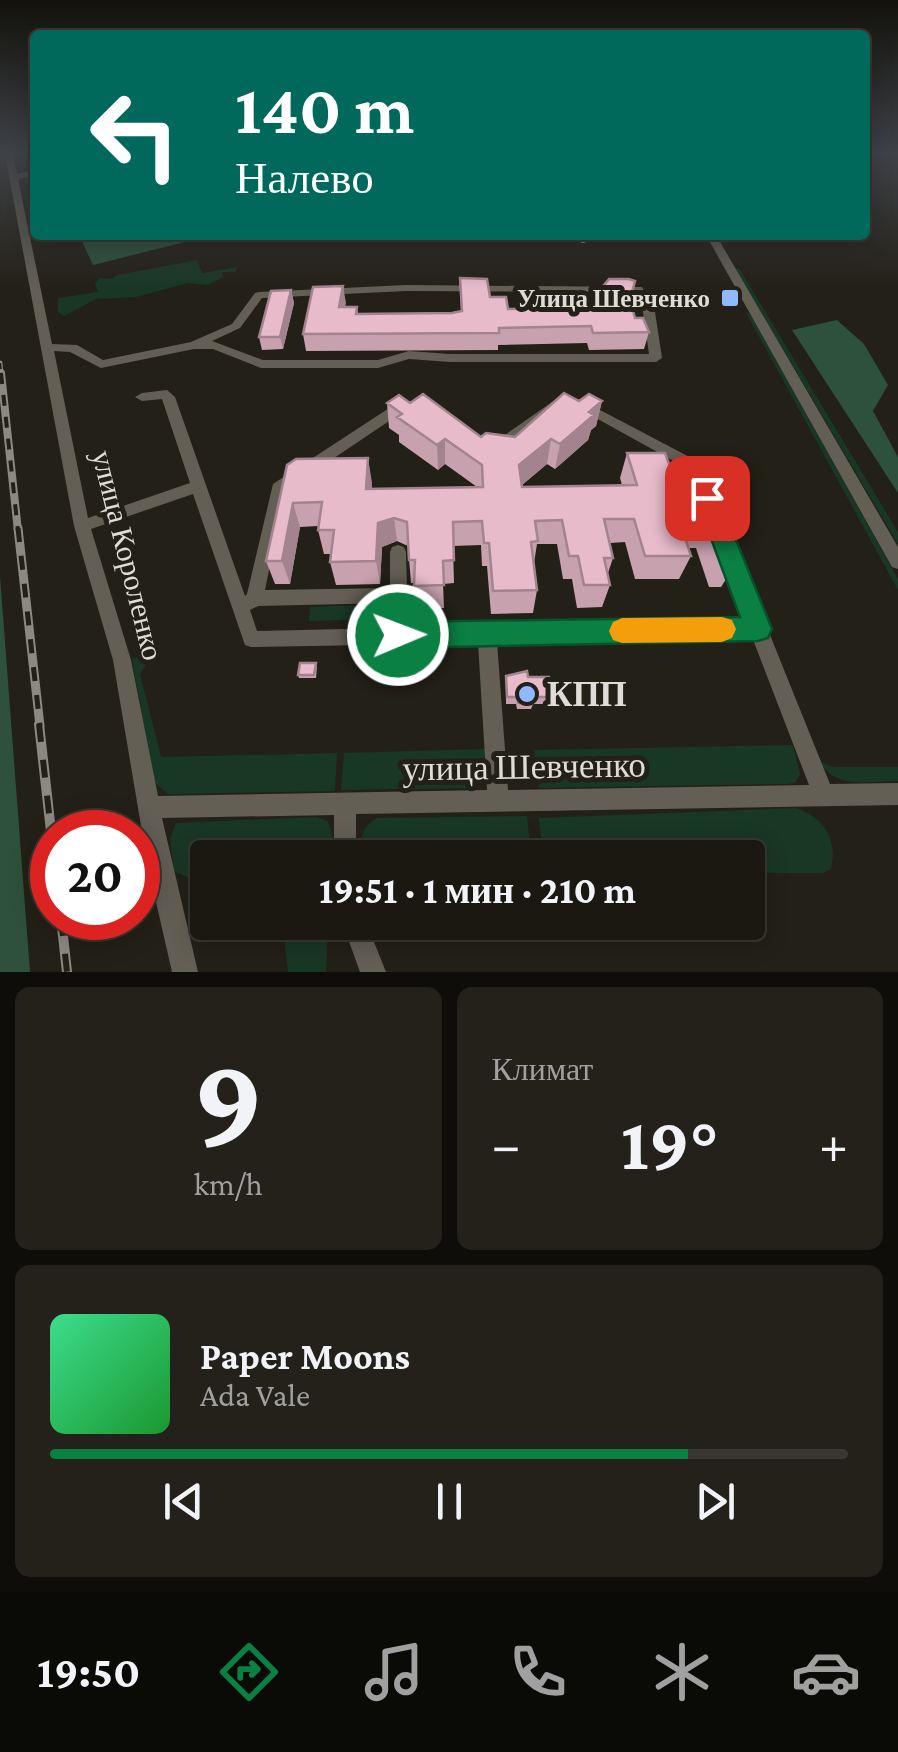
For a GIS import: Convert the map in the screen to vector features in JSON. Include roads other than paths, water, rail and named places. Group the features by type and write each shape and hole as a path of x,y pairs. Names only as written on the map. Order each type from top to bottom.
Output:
{"street":[{"name":"улица Короленко","path":"26,200 30,228"},
{"name":"улица Короленко","path":"32,240 47,347 82,526 122,660 160,867 185,972"},
{"path":"714,240 898,562"},
{"path":"47,347 73,348 100,364 194,345 215,345 261,364 378,364 409,355 656,358 649,312 638,290 406,288 259,295 236,326 194,345"},
{"path":"142,398 162,393 168,397 198,486 248,603 251,638 758,629"},
{"path":"483,442 496,445 508,441 556,401 575,400 694,466 716,520"},
{"path":"248,603 278,488 398,407 421,402"},
{"path":"82,526 198,486"},
{"path":"723,538 824,795"},
{"path":"398,552 398,635"},
{"path":"248,603 401,595"},
{"path":"488,633 498,799"},
{"name":"улица Шевченко","path":"151,807 898,794"},
{"path":"345,804 345,840"},
{"path":"361,940 373,972"}],"railway":[{"path":"0,363 1,375"},
{"path":"1,373 18,531"},
{"path":"18,528 40,726"},
{"path":"39,724 49,810"},
{"path":"63,940 67,972"}],"place":[{"name":"Улица Шевченко","path":"730,298"},
{"name":"КПП","path":"527,694"}]}
